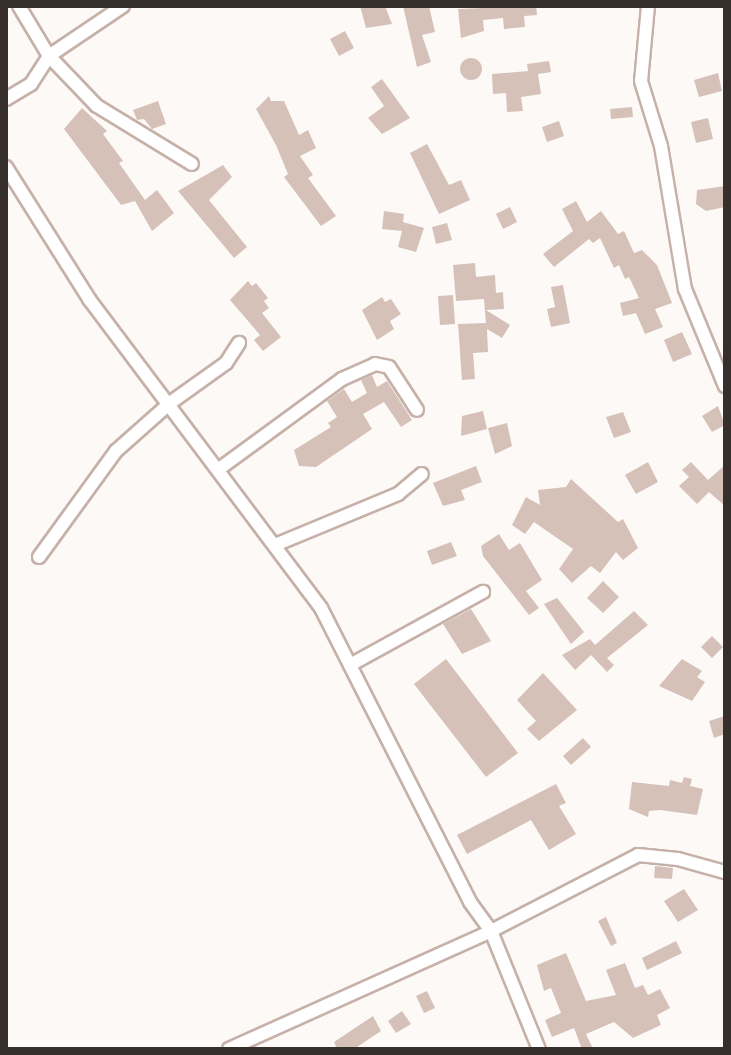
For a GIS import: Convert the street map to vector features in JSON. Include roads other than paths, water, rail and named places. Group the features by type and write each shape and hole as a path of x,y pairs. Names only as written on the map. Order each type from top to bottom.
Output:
{"street":[{"path":"19,6 49,56 97,106 192,164"},
{"path":"6,99 31,84 49,56 123,6"},
{"path":"648,6 641,81 661,146 685,289 725,386"},
{"path":"6,167 89,299 321,608 470,902 491,931 539,1049"},
{"path":"39,557 116,451 170,403 226,363 239,343"},
{"path":"219,469 342,379 375,364 389,367 417,410"},
{"path":"275,545 398,494 422,474"},
{"path":"350,665 483,592"},
{"path":"229,1049 491,931 638,855 678,859 725,872"}]}
